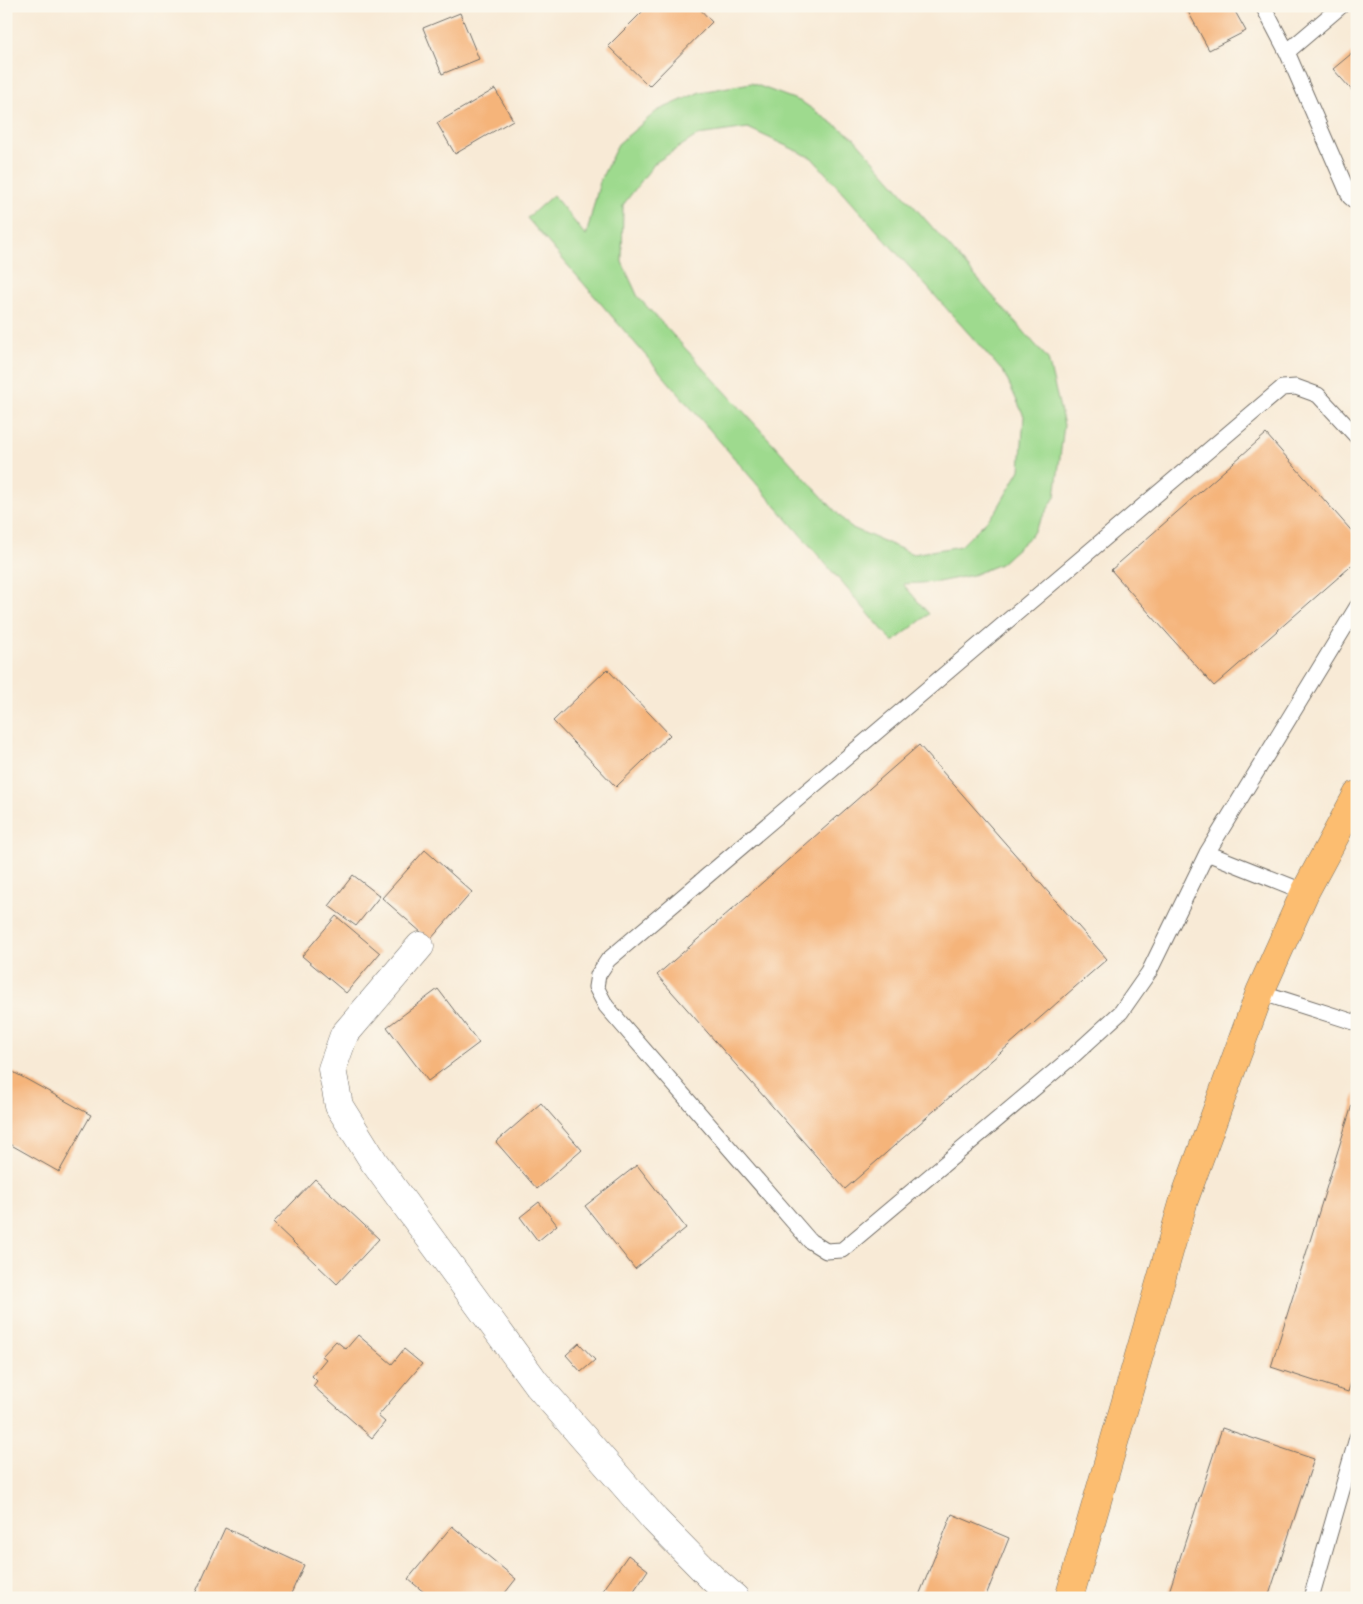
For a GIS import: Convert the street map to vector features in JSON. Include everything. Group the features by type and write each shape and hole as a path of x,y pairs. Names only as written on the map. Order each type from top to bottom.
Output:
{"main road":[{"path":"1069,1598 1184,1200 1260,992 1305,892 1357,795"}],"street":[{"path":"420,946 344,1035 332,1069 339,1106 374,1162 536,1383 655,1520 734,1598"}],"lane":[{"path":"1263,6 1287,52 1350,197 1357,203"},
{"path":"1287,52 1341,6"},
{"path":"1357,437 1318,395 1296,387 1282,388 608,960 598,975 596,987 606,1006 810,1241 826,1251 842,1250 1074,1055 1121,1012 1149,972 1207,853 1357,607"},
{"path":"1207,853 1305,892"},
{"path":"1260,992 1357,1023"},
{"path":"1311,1598 1357,1438"}],"green space":[{"path":"751,83 802,102 853,137 1048,359 1064,425 1055,497 1031,536 1000,564 973,575 938,582 903,584 929,614 893,642 527,218 553,195 586,236 600,181 618,144 657,111 700,92","holes":["748,128 812,158 1004,373 1024,416 1020,470 996,511 961,546 913,554 850,527 638,297 622,262 623,205 655,163 698,135"]}],"building":[{"path":"648,6 697,6 712,22 649,86 608,46"},
{"path":"1185,6 1232,6 1246,31 1209,50"},
{"path":"460,13 479,59 442,74 423,28"},
{"path":"1357,49 1357,96 1333,69"},
{"path":"495,89 513,120 455,154 437,123"},
{"path":"1266,434 1357,537 1357,561 1214,686 1111,570"},
{"path":"607,669 670,735 616,787 553,721"},
{"path":"919,745 1107,959 845,1189 657,975"},
{"path":"425,850 472,892 430,940 382,898"},
{"path":"353,875 380,896 356,926 329,906"},
{"path":"336,916 380,953 346,993 302,956"},
{"path":"438,989 479,1043 428,1081 387,1027"},
{"path":"6,1068 91,1115 59,1172 6,1142"},
{"path":"1356,1092 1357,1364 1348,1392 1271,1367"},
{"path":"541,1103 582,1150 537,1189 496,1142"},
{"path":"637,1165 686,1228 635,1269 585,1206"},
{"path":"315,1179 379,1239 337,1284 273,1223"},
{"path":"539,1202 557,1225 538,1241 520,1217"},
{"path":"358,1335 392,1364 404,1349 422,1364 378,1416 385,1422 372,1438 313,1386 317,1381 312,1376 326,1359 322,1356 336,1341 346,1349"},
{"path":"579,1343 595,1360 581,1372 566,1355"},
{"path":"1222,1428 1314,1459 1268,1598 1167,1598"},
{"path":"952,1514 1009,1538 985,1598 918,1598"},
{"path":"452,1526 516,1579 501,1598 431,1598 408,1579"},
{"path":"225,1528 304,1565 289,1598 198,1598 194,1596"},
{"path":"628,1555 648,1570 629,1598 609,1598 602,1592"}]}
